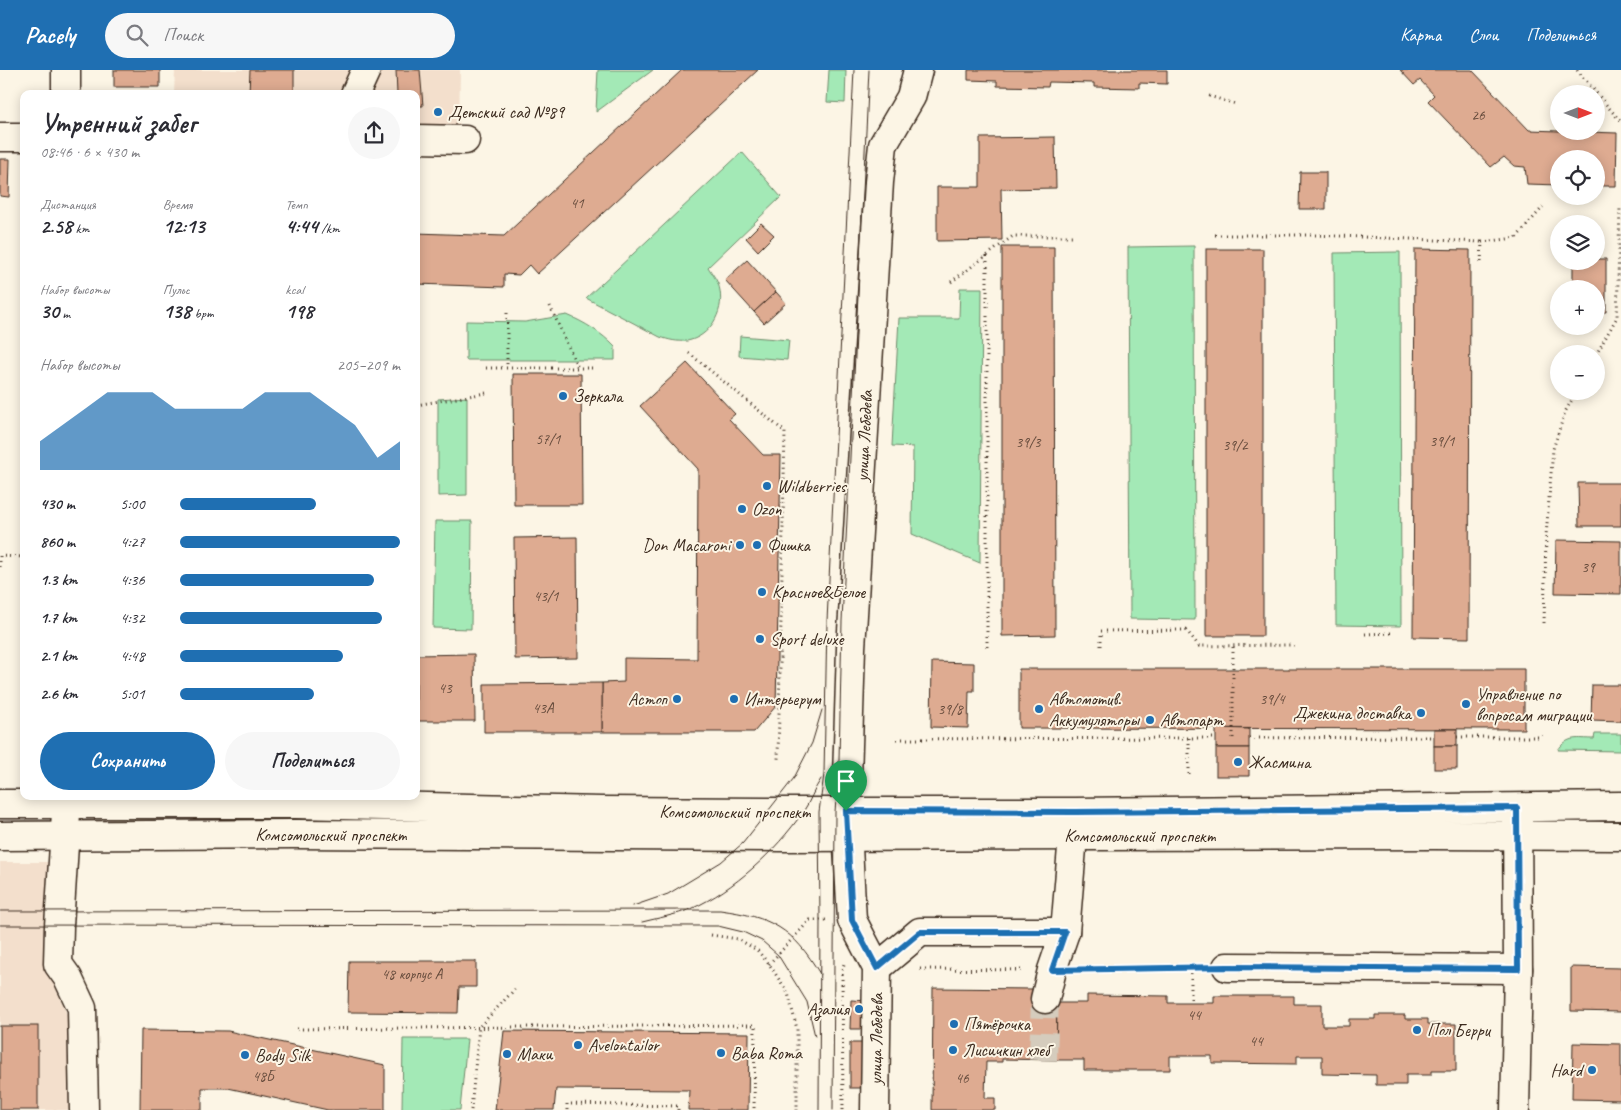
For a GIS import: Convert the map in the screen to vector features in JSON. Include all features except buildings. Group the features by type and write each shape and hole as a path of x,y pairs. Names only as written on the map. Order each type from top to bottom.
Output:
{"main road":[{"path":"66,70 66,90"},
{"path":"357,90 366,70"},
{"name":"улица Лебедева","path":"852,920 846,824 852,639 879,182 883,145 911,98 918,70"},
{"path":"0,137 20,137"},
{"path":"420,139 465,140"},
{"path":"67,800 58,964 68,978 82,1008 84,1110"},
{"name":"Комсомольский проспект","path":"0,804 67,800 295,800 610,812 1072,836 1621,836"},
{"name":"Комсомольский проспект","path":"0,836 304,834 846,824 1084,812 1621,806"},
{"path":"1516,1110 1518,969 1517,808"},
{"path":"1045,999 1052,970 1065,932 1072,836"},
{"path":"852,920 877,968 920,932 1065,932"},
{"path":"1227,967 1518,969"},
{"name":"улица Лебедева","path":"875,1110 877,968"}],"path":[{"path":"1577,70 1621,122"},
{"path":"1209,96 1236,104"},
{"path":"1215,236 1314,235 1482,242 1516,238 1542,207"},
{"path":"1602,345 1617,317 1620,207"},
{"path":"951,282 1013,236 1073,236"},
{"path":"1481,262 1482,242"},
{"path":"987,255 987,648"},
{"path":"550,306 578,368"},
{"path":"507,313 508,368"},
{"path":"689,353 785,432 778,759"},
{"path":"486,368 596,368"},
{"path":"420,403 486,393"},
{"path":"1544,623 1546,536 1553,449 1565,412 1572,400"},
{"path":"0,567 0,556 20,557"},
{"path":"1100,646 1101,631 1158,630 1186,630 1198,646 1294,645"},
{"path":"1365,634 1392,633"},
{"path":"1233,646 1233,738"},
{"path":"1249,738 1434,737"},
{"path":"1457,737 1544,737"},
{"path":"898,738 1216,738"},
{"path":"1189,738 1189,776"},
{"path":"769,964 810,920 852,920"},
{"path":"710,935 738,939 756,950 769,964 788,993 797,1029 796,1110"},
{"path":"843,1110 842,971 844,963"},
{"path":"1052,970 1227,967"},
{"path":"911,968 1005,969"},
{"path":"1191,968 1191,1004"},
{"path":"471,1110 479,1027 515,989"},
{"path":"297,1029 755,1025 754,1110"},
{"path":"566,1110 567,1104 678,1106 678,1110"}],"shaded area":[{"name":"Детский сад №89","path":"175,70 460,70 459,131 420,130 420,90 174,90"},
{"path":"0,862 48,862 47,967 69,1019 71,1110 0,1110"}],"green space":[{"path":"598,70 653,70 596,112"},
{"path":"829,70 846,70 845,103 827,102"},
{"path":"742,152 781,197 708,267 716,279 721,299 720,308 713,323 702,335 687,341 676,341 660,337 586,298"},
{"path":"1194,246 1195,620 1130,619 1128,247"},
{"path":"1400,252 1401,626 1336,625 1334,253"},
{"path":"960,288 982,288 980,563 912,534 913,447 892,446 899,318 959,318"},
{"path":"567,315 592,328 610,342 615,347 615,360 466,360 466,321 525,322"},
{"path":"740,336 789,340 787,360 739,356"},
{"path":"467,397 467,495 438,496 438,399"},
{"path":"435,521 472,521 471,629 433,628"},
{"path":"1595,734 1621,734 1621,751 1558,750 1570,740 1594,739"},
{"path":"403,1039 467,1039 460,1110 402,1110"}],"tunnel":[{"path":"1043,1060 1045,999"}],"tram line":[{"path":"819,1110 819,812 824,774 827,621 854,70"},
{"path":"833,1110 835,812 839,760 842,621 869,70"},
{"path":"633,906 668,894 721,862 743,843 794,778 812,743 822,710"},
{"path":"642,922 691,909 707,901 738,880 767,855 792,827 821,779"},
{"path":"0,911 720,910 753,916 779,927 800,946 820,974"},
{"path":"0,925 718,926 743,932 762,941 778,955 807,1002 815,1036"}],"place":[{"name":"Детский сад №89","path":"438,112"},
{"name":"Зеркала","path":"563,396"},
{"name":"Wildberries","path":"767,486"},
{"name":"Ozon","path":"742,509"},
{"name":"Don Macaroni","path":"740,545"},
{"name":"Фишка","path":"757,545"},
{"name":"Красное&Белое","path":"762,592"},
{"name":"Sport deluxe","path":"760,639"},
{"name":"Астоп","path":"677,699"},
{"name":"Интерьерум","path":"734,699"},
{"name":"Управление по вопросам миграции","path":"1466,704"},
{"name":"Автомотив. Аккумуляторы","path":"1039,709"},
{"name":"Джекина доставка","path":"1421,713"},
{"name":"Автопарт","path":"1150,720"},
{"name":"Жасмина","path":"1238,762"},
{"name":"Азалия","path":"859,1009"},
{"name":"Пятёрочка","path":"954,1024"},
{"name":"Пол Берри","path":"1417,1030"},
{"name":"Avelontailor","path":"578,1045"},
{"name":"Лисичкин хлеб","path":"953,1050"},
{"name":"Baba Roma","path":"721,1053"},
{"name":"Маки","path":"507,1054"},
{"name":"Body Silk","path":"245,1055"},
{"name":"Hard","path":"1592,1070"}],"route":[{"path":"1517,808 1518,969 1227,967 1052,970 1065,932 920,932 877,968 852,920 846,811 1075,812 1517,808"}]}
